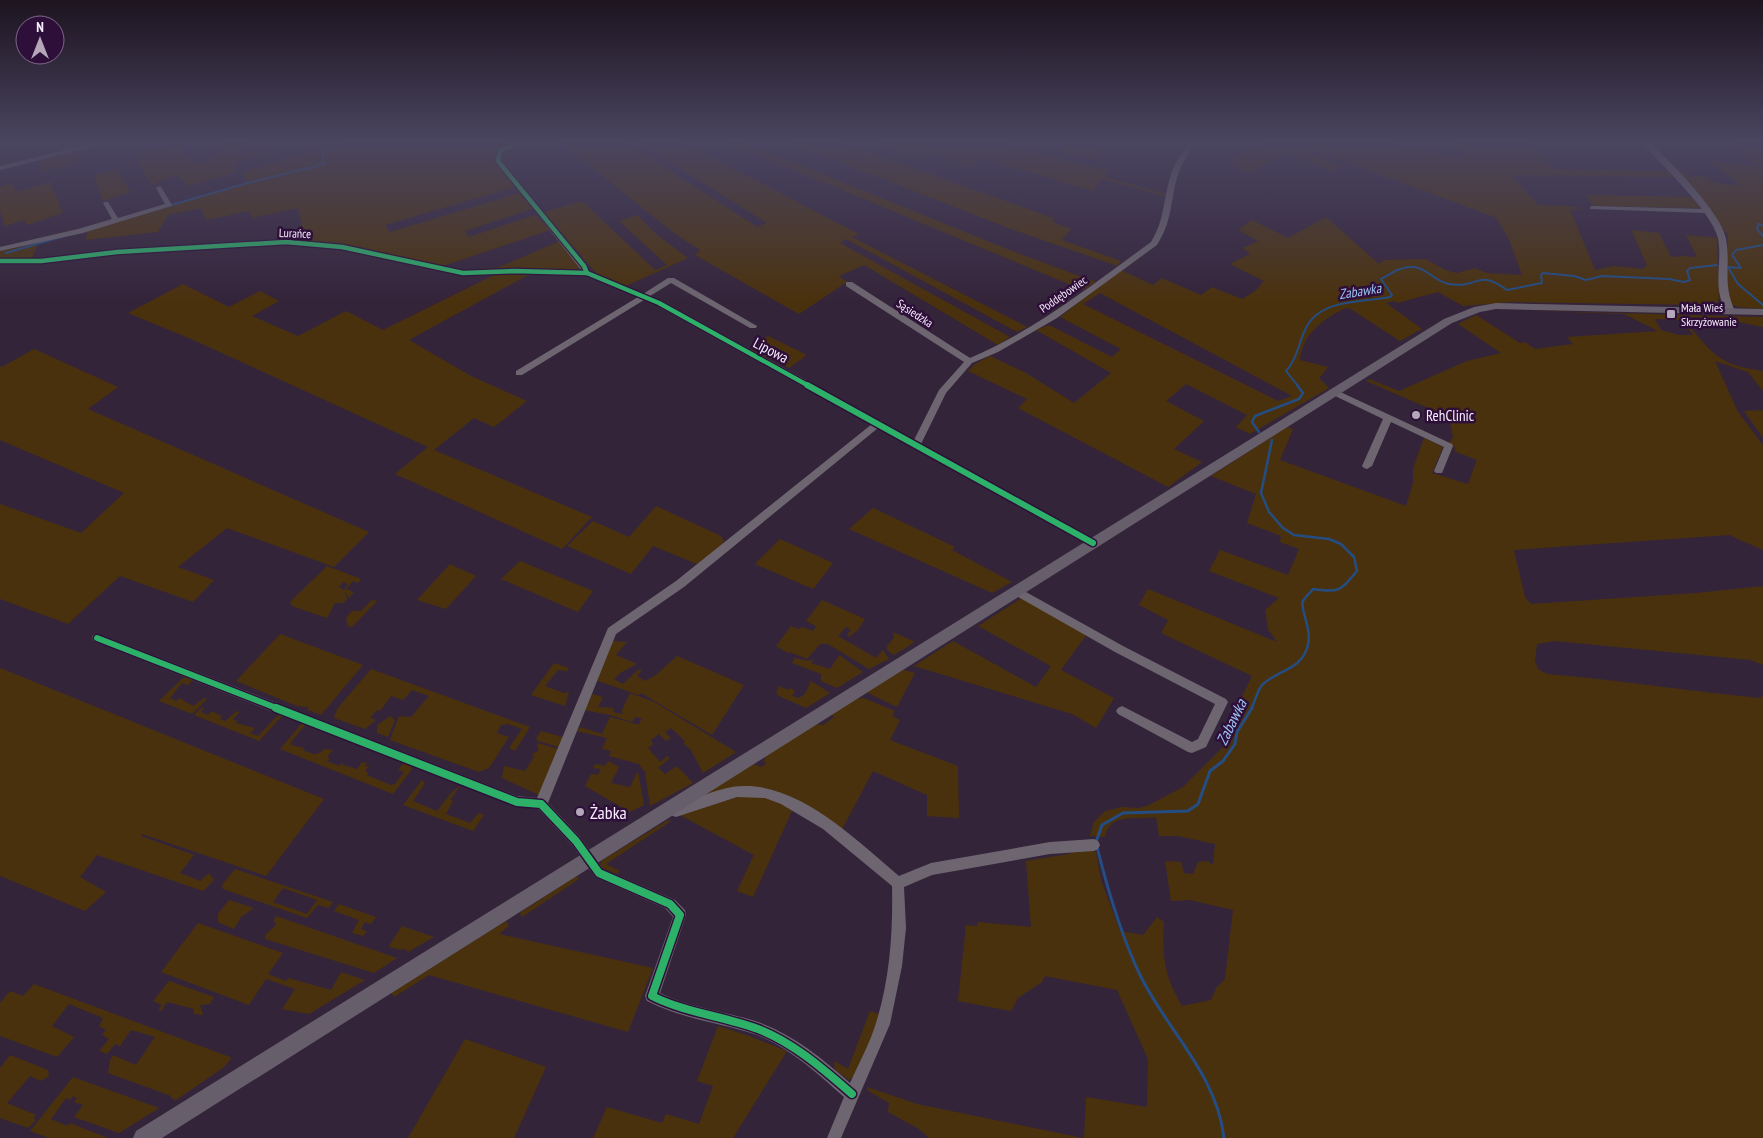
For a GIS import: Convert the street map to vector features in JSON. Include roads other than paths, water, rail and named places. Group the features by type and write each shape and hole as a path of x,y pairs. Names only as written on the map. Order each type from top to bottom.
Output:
{"main road":[{"path":"143,1138 1448,321 1478,308 1516,306 1763,312"}],"street":[{"path":"0,249 169,205 163,195"},
{"path":"526,195 584,266 587,273"},
{"name":"Poddębowiec","path":"916,444 942,392 969,362 995,350 1054,316 1154,243 1164,228 1169,195"},
{"path":"1692,195 1715,223 1722,238 1723,295 1730,311"},
{"path":"106,203 116,220"},
{"path":"1592,208 1706,211"},
{"name":"Lurańce","path":"0,261 41,261 117,252 286,242 342,247 463,273 514,270 587,273"},
{"name":"Lipowa","path":"587,273 646,296 879,423 1093,543"},
{"path":"519,373 670,280 753,326"},
{"name":"Sąsiedzka","path":"849,284 969,362"},
{"path":"1334,392 1449,446 1439,470"},
{"path":"1366,466 1388,418"},
{"path":"541,804 612,631 687,578 879,423"},
{"path":"1017,591 1119,649 1222,702 1202,743 1192,748 1122,711"},
{"path":"97,638 517,802 541,804 576,841 599,873 670,904 680,915 652,996 669,1006 725,1020 772,1035 824,1070 852,1094"},
{"path":"668,808 676,811 727,795 746,791 759,792 791,803 832,829 898,883 899,928 895,966 882,1024 834,1138"},
{"path":"898,883 931,869 1050,848 1094,845"}],"waterway":[{"path":"6,253 206,195"},
{"name":"Zabawka","path":"1763,225 1758,224 1757,229 1763,236"},
{"name":"Zabawka","path":"1728,267 1741,268 1732,255 1736,250 1763,245"},
{"name":"Zabawka","path":"1298,386 1286,371 1293,362 1305,330 1311,320 1320,312 1330,307 1390,297 1392,295 1381,279 1401,269 1409,267 1418,268 1449,284 1459,285 1490,280 1507,290 1542,283 1541,275 1543,273 1574,276 1586,280 1602,276 1669,279 1684,282 1690,280 1687,271 1690,268 1717,265"},
{"path":"1728,267 1738,284 1763,305"},
{"name":"Zabawka","path":"1259,432 1252,422 1255,416 1299,399 1303,393 1297,385"},
{"name":"Zabawka","path":"1251,709 1262,685 1297,663 1305,653 1309,637 1302,605 1305,598 1313,589 1329,591 1343,587 1357,571 1354,557 1341,544 1329,539 1294,535 1283,528 1269,512 1261,493 1272,440"},
{"name":"Zabawka","path":"1096,842 1102,825 1123,813 1188,811 1198,804 1210,771 1223,761 1235,744 1237,732 1252,708"},
{"name":"Zabawka","path":"1097,847 1127,946 1152,997 1202,1074 1220,1115 1224,1138"}],"place":[{"name":"Mała Wieś Skrzyżowanie","path":"1671,314"},
{"name":"RehClinic","path":"1416,415"},
{"name":"Żabka","path":"580,812"}]}
